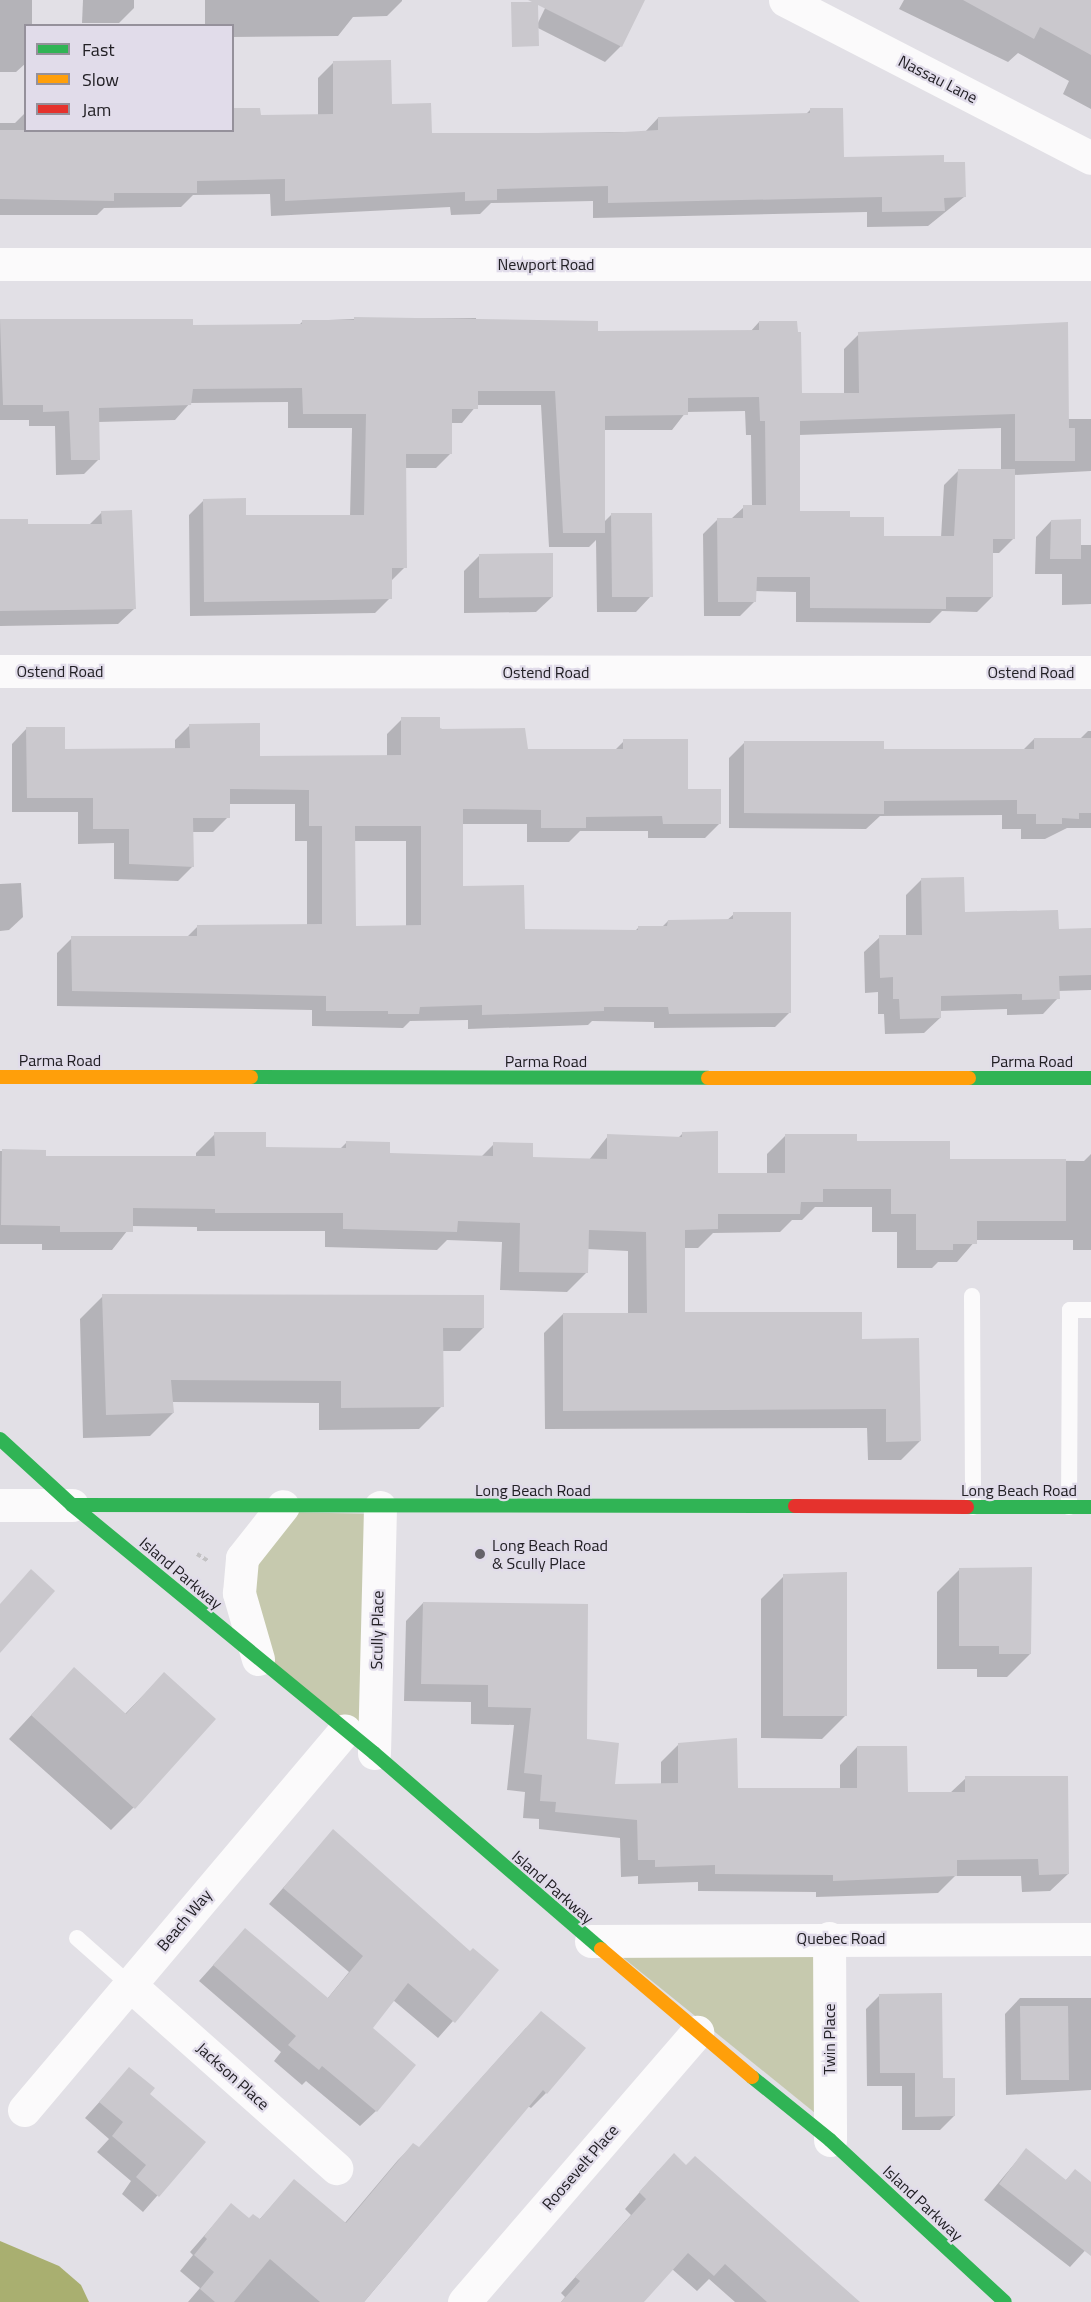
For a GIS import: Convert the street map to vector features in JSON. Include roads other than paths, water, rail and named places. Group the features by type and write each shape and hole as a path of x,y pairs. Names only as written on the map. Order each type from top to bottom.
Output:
{"street":[{"name":"Nassau Lane","path":"786,0 1091,158"},
{"name":"Newport Road","path":"0,264 1091,264"},
{"name":"Ostend Road","path":"0,671 1091,672"},
{"name":"Parma Road","path":"0,1077 1091,1078"},
{"path":"0,1439 72,1505"},
{"path":"0,1505 72,1505"},
{"name":"Long Beach Road","path":"72,1505 1091,1507"},
{"name":"Island Parkway","path":"72,1505 374,1753 697,2032 830,2140 1005,2302"},
{"path":"258,1659 239,1593 242,1558 283,1506"},
{"name":"Scully Place","path":"374,1753 380,1507"},
{"name":"Beach Way","path":"24,2110 345,1731"},
{"name":"Quebec Road","path":"591,1941 829,1938 1091,1939"},
{"name":"Twin Place","path":"829,1938 830,2140"},
{"name":"Jackson Place","path":"130,1984 336,2168"},
{"name":"Roosevelt Place","path":"464,2302 697,2032"}],"lane":[{"path":"972,1296 973,1507"},
{"path":"1069,1507 1070,1310 1091,1310"},
{"path":"76,1938 130,1984"}],"place":[{"name":"Long Beach Road & Scully Place","path":"480,1554"}]}
